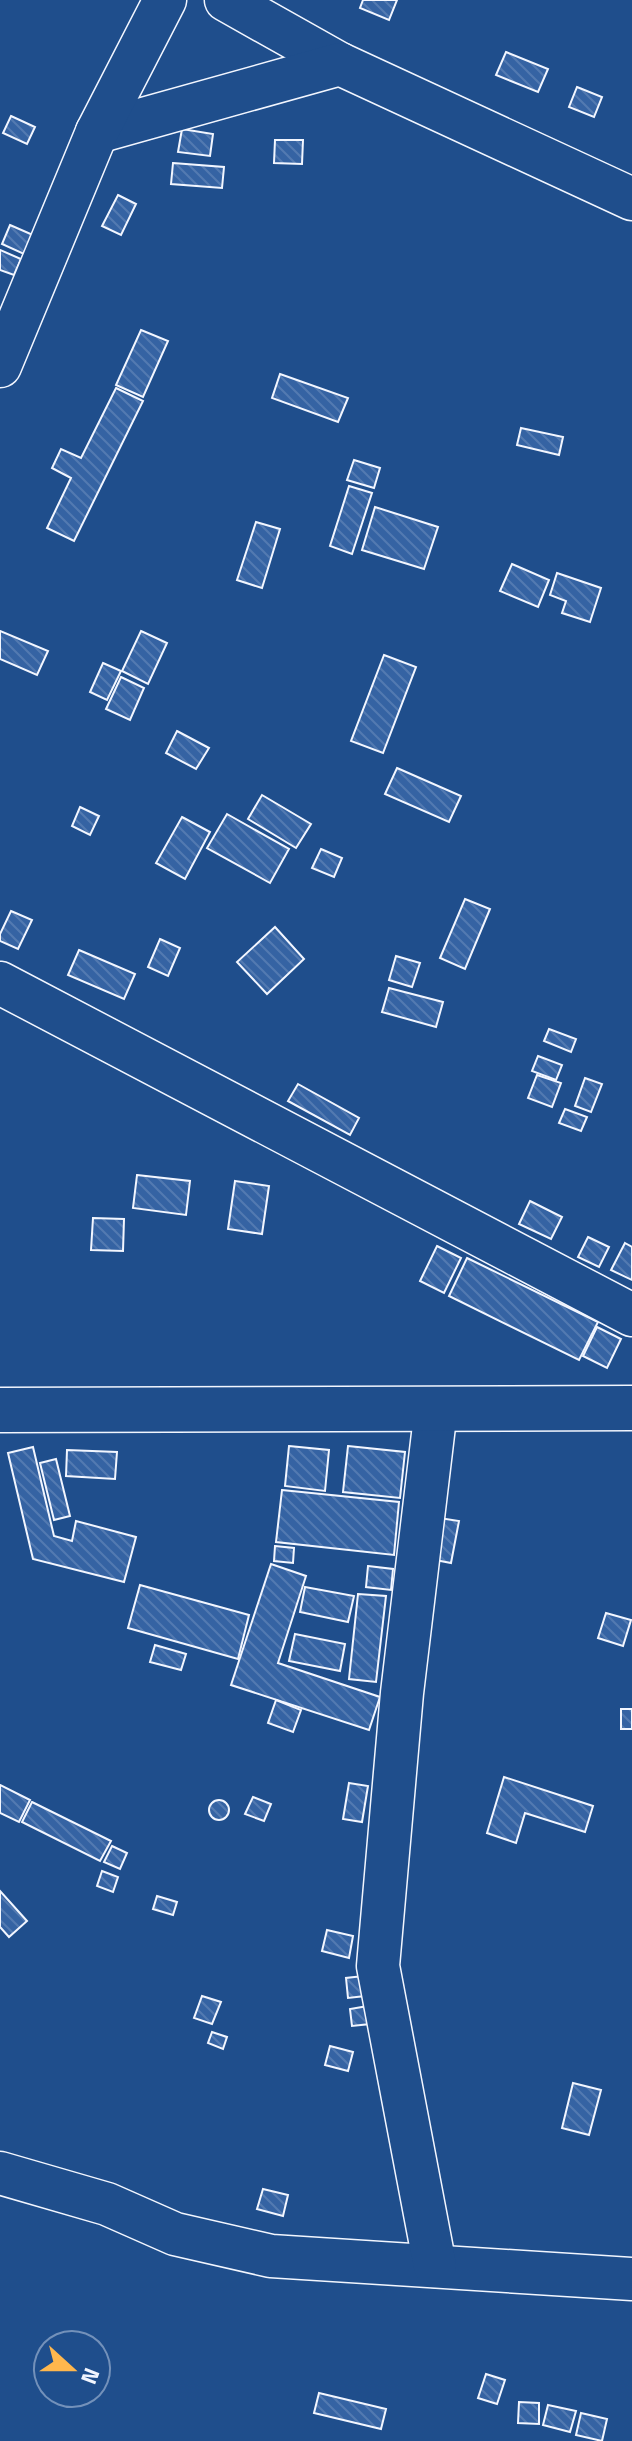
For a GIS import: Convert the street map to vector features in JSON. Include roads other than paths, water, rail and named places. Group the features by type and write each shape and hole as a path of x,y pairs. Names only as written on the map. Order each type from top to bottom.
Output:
{"main road":[{"path":"0,1410 632,1408"}],"street":[{"path":"0,366 97,132 165,0"},
{"path":"226,0 340,64 632,199"},
{"path":"97,132 340,64"},
{"path":"0,983 632,1315"},
{"path":"435,2266 378,1966 402,1693 436,1409"},
{"path":"0,2173 107,2204 175,2234 271,2256 632,2279"}]}
